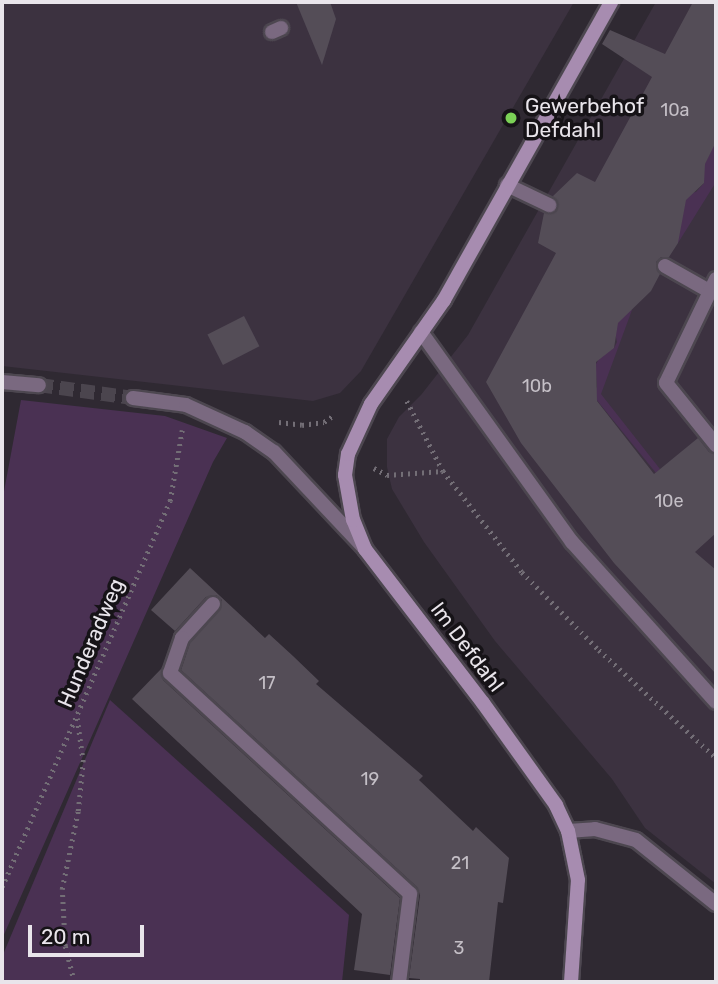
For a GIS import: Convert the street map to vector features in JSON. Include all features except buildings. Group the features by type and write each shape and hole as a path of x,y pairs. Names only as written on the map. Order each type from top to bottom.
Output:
{"street":[{"name":"Im Defdahl","path":"571,982 578,880 568,831 556,805 483,703 365,550 346,494 348,454 371,404 444,300 611,2"},
{"path":"507,185 549,205"},
{"path":"665,266 713,285 666,383 716,445"},
{"path":"421,332 572,542 716,702"},
{"path":"2,382 39,385"},
{"path":"133,398 186,405 245,432 274,452 365,550"},
{"path":"213,604 182,638 170,673 410,894 399,982"},
{"path":"568,831 595,829 636,840 716,904"}],"path":[{"path":"387,379 406,399 443,471 522,572 600,650 716,758"},
{"name":"Hunderadweg","path":"2,887 170,501 186,405"},
{"path":"271,421 302,425 324,422 345,407"},
{"path":"348,454 387,475 443,471"},
{"path":"74,982 65,946 62,889 78,811 83,762 77,717"}],"shaded area":[{"path":"2,2 574,2 361,371 340,393 313,401 2,366"},
{"path":"656,2 716,2 716,884 645,828 612,779 495,641 424,542 392,489 387,467 387,439 399,417 421,395 468,335"},
{"path":"716,142 716,182 678,243 677,214 689,193 696,192 704,183 702,169"},
{"path":"626,307 632,310 601,394 660,469 656,473 591,393 597,387 596,375 591,373 602,353 614,348 617,342 614,329"},
{"path":"21,400 165,416 227,438 213,462 2,939 2,502"},
{"path":"110,700 349,915 342,982 2,982 2,957"}],"tunnel":[{"path":"39,385 133,398"}],"place":[{"name":"Gewerbehof Defdahl","path":"511,118"}]}
